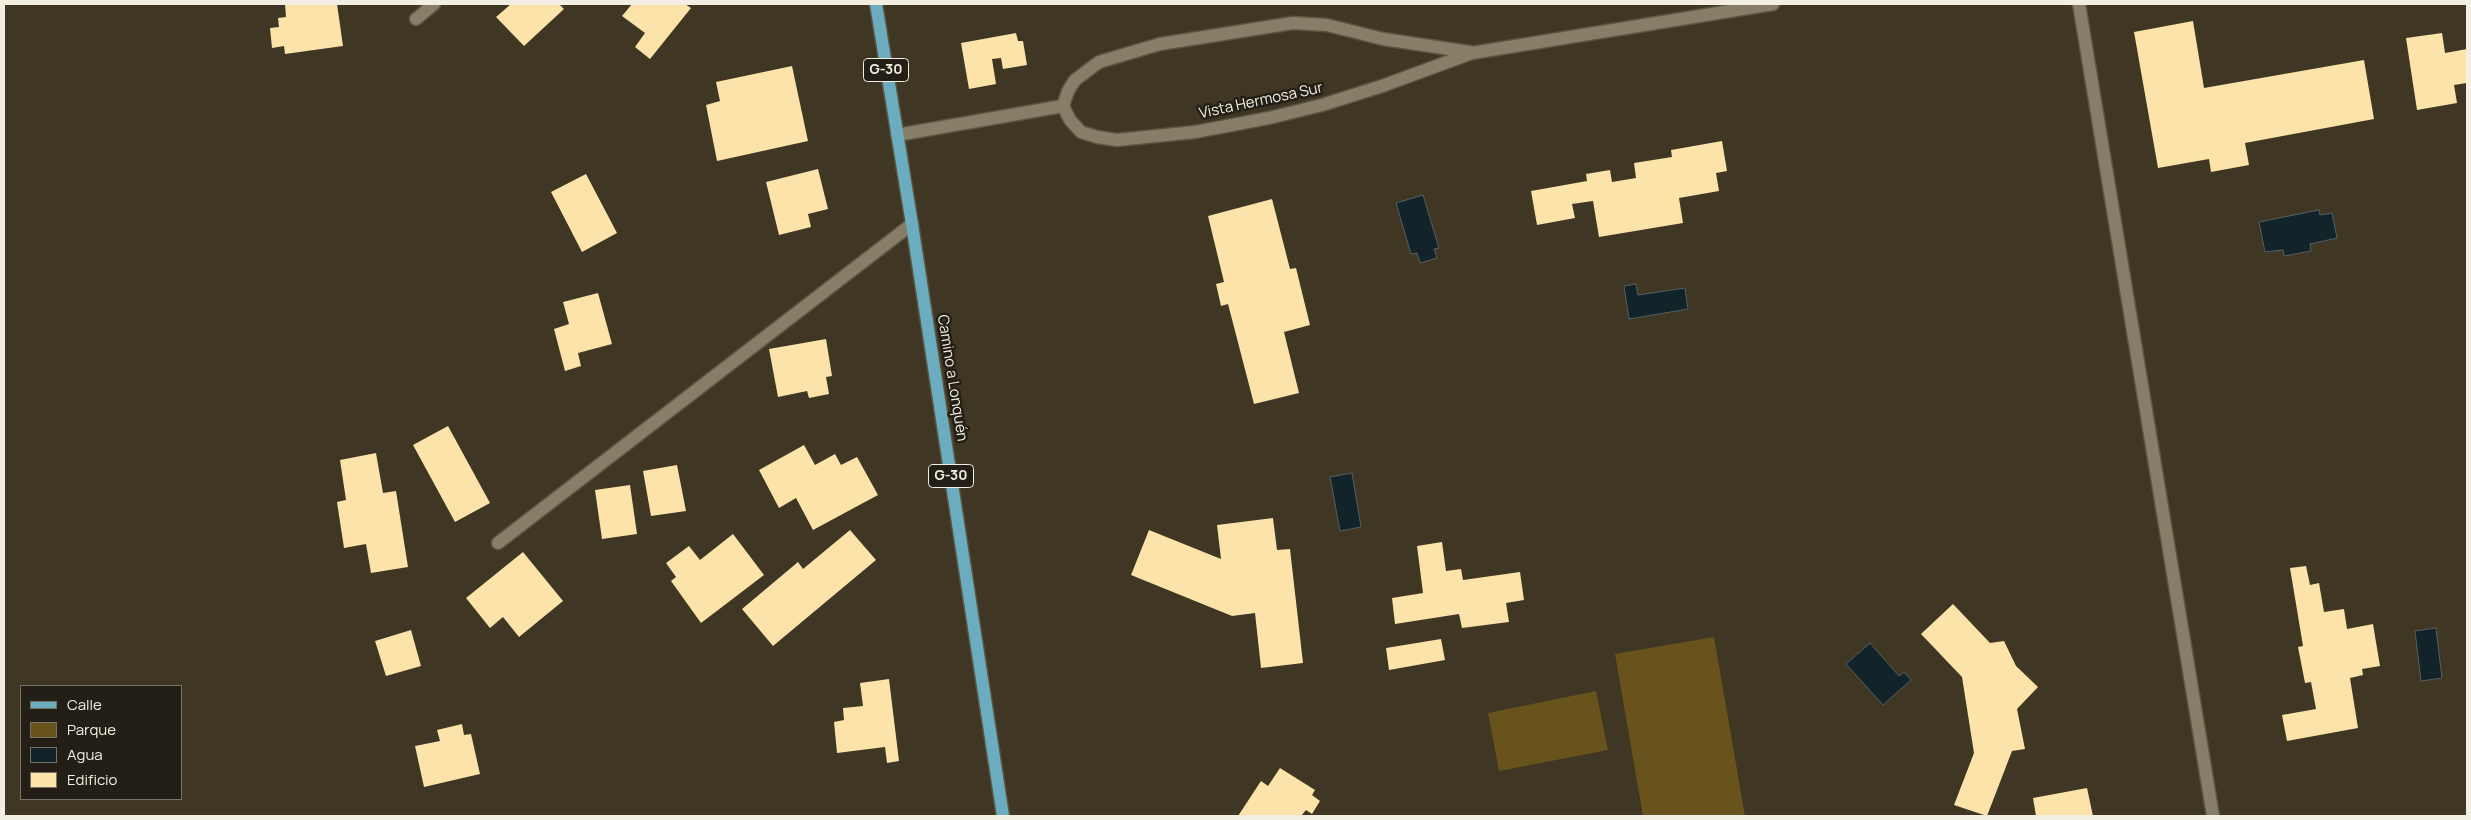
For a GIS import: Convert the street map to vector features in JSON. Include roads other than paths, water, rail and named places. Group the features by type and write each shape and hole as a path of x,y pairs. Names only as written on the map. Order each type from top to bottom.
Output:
{"main road":[{"name":"Camino a Lonquén","path":"876,4 912,224 1003,816"}],"street":[{"path":"416,19 434,4"},
{"path":"897,135 1063,106 1068,91 1075,80 1099,62 1160,44 1293,23 1327,26 1383,39 1472,52 1773,4"},
{"path":"2079,4 2212,816"},
{"name":"Vista Hermosa Sur","path":"1063,106 1070,120 1081,132 1097,137 1117,140 1195,132 1269,118 1322,105 1382,86 1472,52"},
{"path":"498,543 912,224"}],"water":[{"path":"1423,195 1439,248 1434,249 1437,258 1420,263 1417,253 1411,254 1396,203"},
{"path":"2319,210 2320,215 2332,213 2337,238 2310,244 2311,251 2284,256 2283,250 2265,252 2259,222"},
{"path":"1636,284 1638,295 1685,288 1688,309 1629,319 1624,286"},
{"path":"1352,473 1361,527 1340,531 1330,477"},
{"path":"2436,628 2442,678 2421,681 2415,631"},
{"path":"1870,643 1899,676 1904,672 1911,680 1883,705 1846,664"}]}
